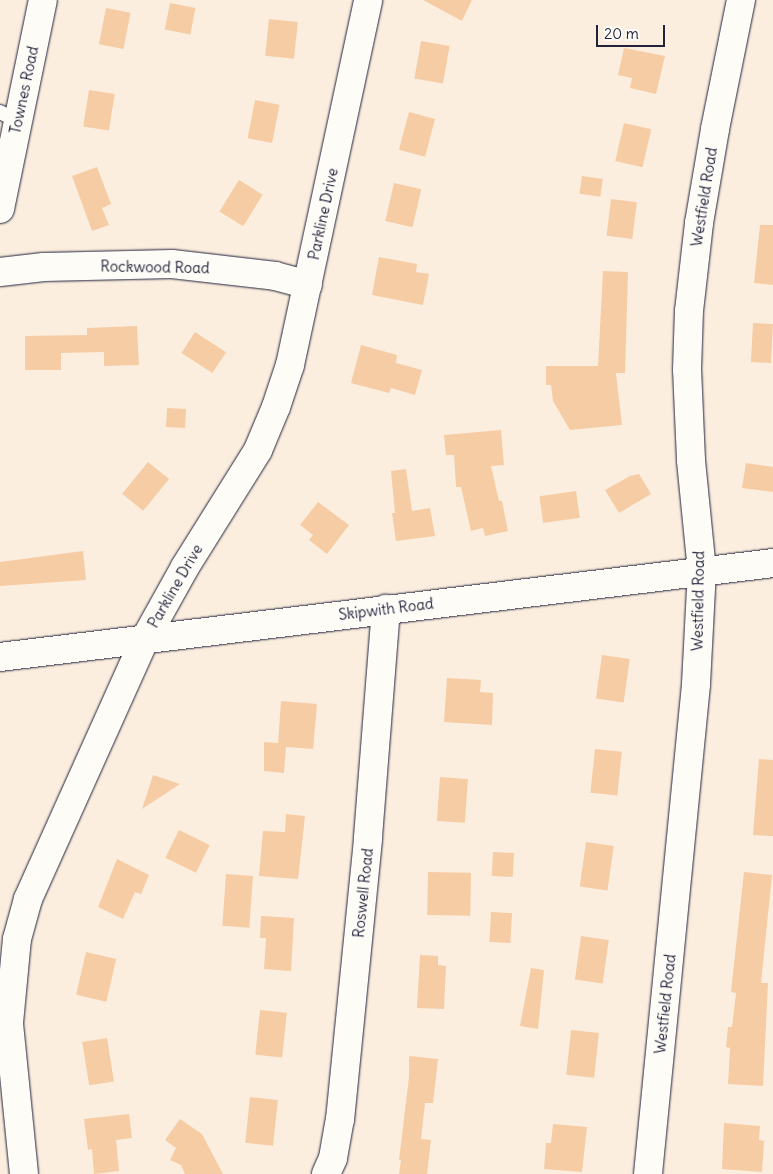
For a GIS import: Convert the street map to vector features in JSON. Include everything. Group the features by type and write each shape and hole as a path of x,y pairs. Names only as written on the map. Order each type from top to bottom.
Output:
{"street":[{"name":"Townes Road","path":"0,210 9,117 43,0"},
{"name":"Parkline Drive","path":"24,1174 9,1022 17,939 28,899 145,639 185,567 258,450 290,366 368,0"},
{"name":"Westfield Road","path":"648,1174 692,724 702,571 687,370 689,311 700,223 715,129 741,0"},
{"name":"Rockwood Road","path":"0,272 44,267 172,264 275,276 308,285"},
{"name":"Skipwith Road","path":"0,657 773,563"},
{"name":"Roswell Road","path":"326,1174 332,1158 340,1120 369,828 386,609"}],"building":[{"path":"423,0 472,0 462,21"},
{"path":"170,3 196,8 190,34 165,30"},
{"path":"106,8 131,13 123,49 99,44"},
{"path":"269,19 298,22 294,59 265,56"},
{"path":"421,41 450,46 443,83 414,78"},
{"path":"624,48 665,56 656,94 630,88 632,78 618,75"},
{"path":"89,90 115,94 109,131 83,127"},
{"path":"255,100 280,105 272,143 248,138"},
{"path":"409,112 435,119 425,157 399,150"},
{"path":"624,123 651,129 643,167 615,161"},
{"path":"97,167 111,204 102,208 109,225 92,231 72,176"},
{"path":"582,176 603,179 600,197 579,194"},
{"path":"239,180 263,195 243,226 219,211"},
{"path":"394,183 421,189 413,227 385,221"},
{"path":"611,199 637,202 632,239 606,236"},
{"path":"760,225 773,225 773,285 754,283"},
{"path":"379,257 417,264 416,272 429,274 423,305 372,295"},
{"path":"603,271 628,272 625,373 616,373 622,425 570,430 553,401 551,385 546,385 546,366 598,366"},
{"path":"753,323 773,324 771,363 751,362"},
{"path":"137,326 139,365 104,366 104,352 61,353 61,370 25,370 25,336 87,335 87,328"},
{"path":"195,332 226,352 212,373 181,353"},
{"path":"361,345 397,355 396,363 422,370 415,395 391,388 389,393 351,383"},
{"path":"167,408 186,409 185,428 166,427"},
{"path":"501,430 504,465 491,466 499,501 502,501 508,531 485,536 483,528 471,531 461,487 456,487 454,455 446,455 444,435"},
{"path":"148,462 169,479 143,511 122,494"},
{"path":"746,463 773,467 773,492 742,488"},
{"path":"406,469 412,511 430,508 435,536 396,541 392,513 395,513 391,471"},
{"path":"639,474 651,494 619,513 605,490 630,476"},
{"path":"576,491 580,518 543,523 539,496"},
{"path":"318,502 349,525 327,554 309,540 313,535 300,525"},
{"path":"83,551 86,580 0,586 0,562"},
{"path":"602,655 630,659 624,702 596,699"},
{"path":"447,678 481,680 480,692 493,693 492,725 444,722"},
{"path":"281,701 317,704 313,749 286,747 284,773 264,771 264,742 278,743"},
{"path":"595,749 622,752 617,796 590,793"},
{"path":"759,759 773,760 773,836 753,835"},
{"path":"153,775 180,784 142,809"},
{"path":"440,777 468,779 465,823 437,821"},
{"path":"286,814 305,816 298,879 259,876 263,831 285,832"},
{"path":"179,830 210,845 196,873 165,858"},
{"path":"586,842 614,846 607,890 580,887"},
{"path":"493,852 514,853 513,877 492,876"},
{"path":"117,859 149,875 141,894 135,892 123,919 98,907"},
{"path":"428,872 471,873 470,916 427,915"},
{"path":"744,872 772,875 761,983 768,983 763,1086 728,1084 730,1048 726,1047 728,1027 732,1027 736,993 731,992"},
{"path":"226,874 253,876 249,928 222,926"},
{"path":"491,912 512,913 510,943 489,942"},
{"path":"261,916 294,918 291,971 264,969 266,938 260,938"},
{"path":"581,936 609,940 603,983 575,980"},
{"path":"86,952 116,959 106,1002 76,995"},
{"path":"420,955 438,956 438,965 446,966 444,1009 417,1008"},
{"path":"531,968 544,970 538,1029 520,1026"},
{"path":"260,1010 287,1013 282,1058 255,1055"},
{"path":"571,1030 599,1033 594,1078 566,1075"},
{"path":"107,1038 114,1081 89,1085 82,1042"},
{"path":"409,1056 438,1059 433,1103 425,1103 421,1139 431,1140 427,1174 399,1174 409,1077"},
{"path":"250,1097 278,1100 273,1146 245,1143"},
{"path":"129,1114 132,1138 116,1140 119,1171 94,1174 92,1149 88,1150 84,1119"},
{"path":"180,1119 202,1134 223,1174 185,1174 181,1165 170,1160 176,1148 165,1140"},
{"path":"724,1123 760,1126 759,1140 764,1141 762,1172 722,1169"},
{"path":"553,1124 587,1127 582,1172 544,1169 546,1143 551,1143"}]}
